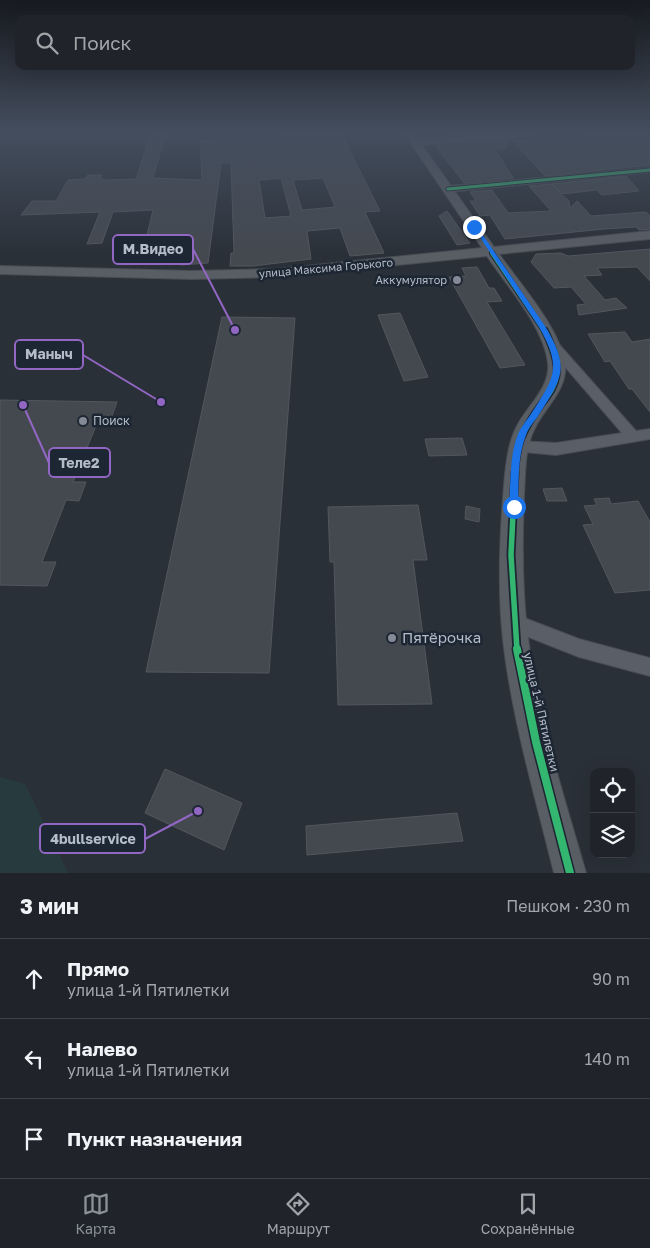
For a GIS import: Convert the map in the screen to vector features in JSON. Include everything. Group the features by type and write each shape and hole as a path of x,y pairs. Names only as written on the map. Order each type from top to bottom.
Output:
{"main road":[{"name":"улица 1-й Пятилетки","path":"437,174 552,344 557,356 557,376 522,434 518,447 513,558 514,623 518,662 570,873"},
{"name":"улица Максима Горького","path":"0,270 242,275 309,271 649,237"}],"street":[{"path":"448,189 610,174"},
{"name":"улица 1-й Пятилетки","path":"552,344 633,437"},
{"path":"518,447 556,449 650,434"},
{"path":"514,623 579,648 650,667"}],"green space":[{"path":"0,777 25,784 68,873 0,873"}],"building":[{"path":"138,174 154,174 153,178 202,180 202,174 220,174 208,263 181,265 185,235 147,235 153,210 113,212 102,243 87,244 100,212 21,215 32,201 56,201 68,180 85,179 88,175 102,175 100,178 105,180 136,179"},
{"path":"231,174 361,174 380,211 365,212 384,253 350,256 340,228 307,231 311,259 253,266 230,266 231,253 234,253","holes":["281,178 291,216 265,218 259,180","323,178 335,207 302,210 293,180"]},
{"path":"457,174 510,174 513,178 464,183"},
{"path":"543,174 567,174 545,176"},
{"path":"626,176 639,191 602,195 597,190 561,194 569,201 570,208 577,201 591,216 646,212 650,216 650,229 639,230 636,227 604,229 505,239 490,215 480,216 470,201 476,201 470,192 492,190 508,213 551,211 529,186 551,184 560,192 552,184"},
{"path":"447,211 470,243 457,245 439,216"},
{"path":"650,249 650,281 637,267 597,268 602,275 584,276 605,300 616,298 627,308 579,315 577,305 586,304 571,287 554,288 531,262 536,254 561,253 568,256"},
{"path":"477,267 489,288 494,288 502,301 487,302 525,365 500,368 449,277 466,276 462,268"},
{"path":"400,313 428,377 404,381 378,315"},
{"path":"222,317 295,318 269,673 146,672"},
{"path":"625,332 632,342 650,339 650,412 632,389 629,389 610,361 605,362 588,334"},
{"path":"0,400 117,402 112,416 100,416 73,482 86,482 79,501 66,500 42,562 56,562 47,586 0,585"},
{"path":"462,438 467,455 429,456 425,439"},
{"path":"562,488 567,501 547,501 543,489"},
{"path":"609,498 611,504 638,501 650,522 650,590 615,593 583,525 593,524 584,506 597,505 594,499"},
{"path":"418,505 427,560 413,560 432,704 338,705 334,562 330,562 328,507"},
{"path":"466,506 480,509 479,522 465,519"},
{"path":"165,769 242,803 224,850 145,813"},
{"path":"457,813 463,841 307,855 306,826"}],"cycle path":[{"path":"448,189 610,174"},
{"path":"492,253 534,313 553,349 558,365 557,377 553,386 526,429 518,447 513,499 511,555 515,639 524,690 570,873"}],"place":[{"name":"Аккумулятор","path":"457,280"},
{"name":"М.Видео","path":"235,330"},
{"name":"Маныч","path":"161,402"},
{"name":"Теле2","path":"23,405"},
{"name":"Поиск","path":"83,421"},
{"name":"Пятёрочка","path":"392,638"},
{"name":"4bullservice","path":"198,811"}],"route":[{"path":"474,227 542,326 557,356 559,367 551,389 522,434 516,463 514,507"}]}
